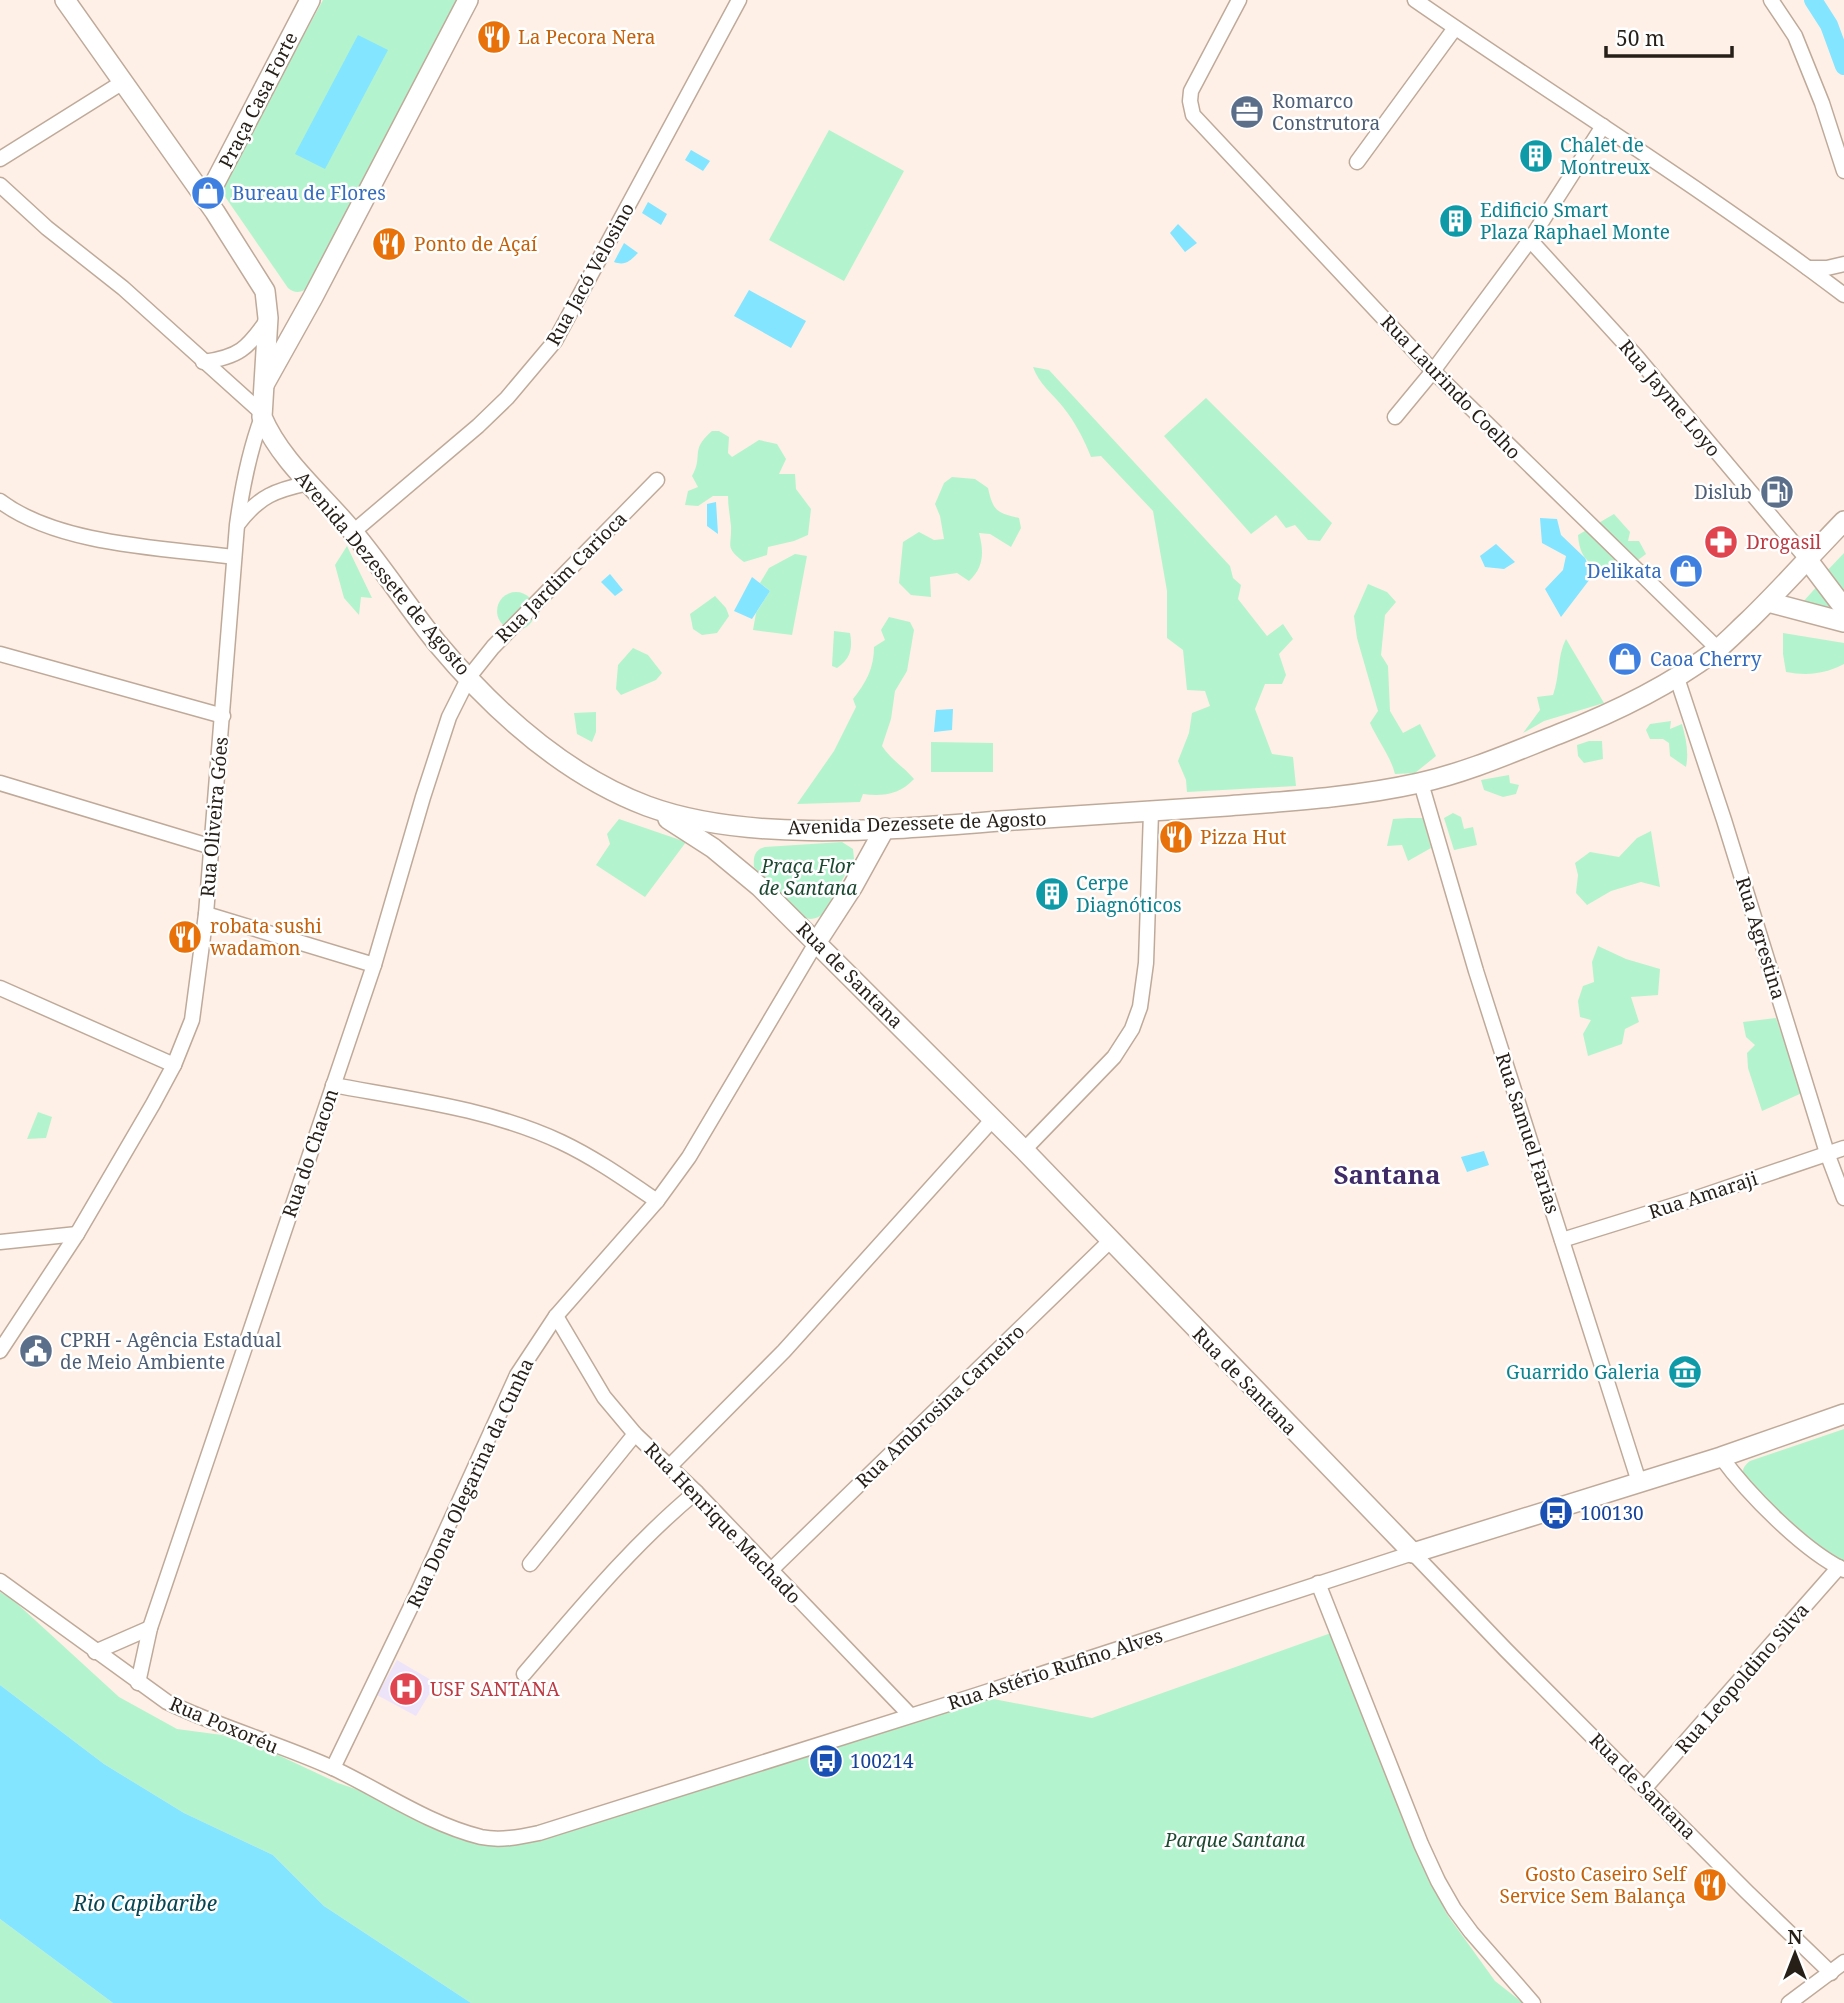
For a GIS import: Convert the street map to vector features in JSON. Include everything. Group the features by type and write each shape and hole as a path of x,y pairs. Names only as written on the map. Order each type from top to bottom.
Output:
{"main road":[{"path":"65,0 206,200 265,291 268,318 262,415"},
{"name":"Praça Casa Forte","path":"206,200 310,0"},
{"path":"262,387 313,296 468,0"},
{"name":"Avenida Dezessete de Agosto","path":"262,415 278,444 353,532 438,643 504,712 577,770 647,805 699,821 737,827 885,828 1151,812 1303,801 1421,783 1483,765 1591,721 1676,678 1718,649 1844,521"},
{"path":"1807,559 1844,608"},
{"path":"1768,601 1844,622"},
{"name":"Rua de Santana","path":"647,805 713,848 760,887 1024,1150 1413,1553"},
{"name":"Rua Dona Olegarina da Cunha","path":"816,943 853,886 885,828"},
{"name":"Rua Astério Rufino Alves","path":"1413,1553 1721,1457 1844,1414"}],"street":[{"name":"Rua Jacó Velosino","path":"353,532 478,426 507,398 555,341 739,0"},
{"name":"Rua Laurindo Coelho","path":"1238,0 1191,91 1193,115 1433,371 1718,649"},
{"path":"1415,0 1604,126 1844,295"},
{"path":"1771,0 1795,36 1822,103 1844,172"},
{"path":"1357,162 1455,28"},
{"path":"0,159 123,82"},
{"path":"1395,417 1433,371 1530,240 1604,126"},
{"path":"0,185 47,228 123,288 262,415"},
{"name":"Rua Jayme Loyo","path":"1530,240 1636,356 1807,559"},
{"path":"1808,268 1844,264"},
{"path":"202,362 238,354 248,346 268,318"},
{"name":"Rua Oliveira Góes","path":"0,1351 77,1234 174,1065 192,1020 206,914 237,525 246,472 262,415"},
{"name":"Rua Jardim Carioca","path":"469,677 493,647 657,480"},
{"path":"237,525 250,508 264,497 284,488 309,483"},
{"path":"0,501 9,508 64,533 234,557"},
{"path":"0,654 223,716"},
{"name":"Rua do Chacon","path":"138,1683 150,1628 373,965 445,730 469,677"},
{"name":"Rua Agrestina","path":"1676,678 1844,1198"},
{"path":"0,783 212,847"},
{"name":"Rua Samuel Farias","path":"1421,783 1476,971 1639,1482"},
{"path":"1024,1150 1114,1056 1132,1029 1140,1007 1146,963 1151,812"},
{"path":"206,914 373,965"},
{"name":"Rua Dona Olegarina da Cunha","path":"333,1768 413,1604 517,1375 556,1316 657,1201 689,1157 816,943"},
{"path":"0,989 174,1065"},
{"path":"333,1085 434,1104 523,1128 586,1154 657,1201"},
{"path":"670,1466 810,1322 993,1119"},
{"name":"Rua Amaraji","path":"1562,1240 1698,1198 1844,1147"},
{"path":"0,1242 77,1234"},
{"name":"Rua Ambrosina Carneiro","path":"770,1571 1110,1241"},
{"name":"Rua Henrique Machado","path":"556,1316 604,1397 635,1434 696,1492 910,1715"},
{"path":"530,1564 635,1434"},
{"path":"1721,1457 1737,1479 1764,1507 1842,1569"},
{"path":"524,1674 622,1560 656,1525 696,1492"},
{"name":"Rua Astério Rufino Alves","path":"468,1833 497,1839 539,1833 977,1695 1413,1553"},
{"name":"Rua de Santana","path":"1413,1553 1506,1650 1831,1973"},
{"name":"Rua Leopoldino Silva","path":"1645,1788 1842,1569"},
{"name":"Rua Poxoréu","path":"0,1581 167,1702 195,1716 333,1768 426,1816 468,1833"},
{"path":"1318,1583 1438,1881 1471,1931 1532,2003"},
{"path":"95,1652 150,1628"},
{"path":"1789,2003 1844,1962"}],"shaded area":[{"name":"USF SANTANA","path":"397,1660 436,1683 416,1716 377,1695"}],"green space":[{"path":"323,0 458,0 309,286 296,292 288,288 226,198 222,188"},
{"path":"829,130 904,171 844,281 769,240"},
{"path":"1033,367 1049,370 1230,566 1233,578 1241,585 1238,599 1267,636 1283,624 1293,639 1279,654 1286,675 1282,684 1265,684 1255,709 1272,754 1293,757 1296,786 1187,792 1186,780 1178,761 1189,733 1192,713 1210,706 1205,691 1187,690 1183,650 1167,638 1167,591 1153,511 1101,456 1091,457 1071,419 1042,383"},
{"path":"1206,398 1332,523 1320,541 1308,540 1295,525 1286,528 1276,515 1251,534 1164,436"},
{"path":"712,431 719,431 729,437 728,453 732,457 759,440 777,444 786,459 779,474 795,474 796,489 811,509 808,535 768,547 767,555 744,562 730,546 728,496 713,496 698,506 685,505 688,491 698,487 692,476 699,448"},
{"path":"952,477 975,479 988,488 997,509 1019,518 1021,528 1011,547 990,534 979,533 982,559 978,570 969,581 957,573 930,577 931,597 911,595 899,583 903,542 919,532 934,540 944,539 935,504 944,483"},
{"path":"1614,514 1630,532 1628,541 1639,541 1646,554 1638,560 1641,569 1621,580 1587,560 1578,535"},
{"path":"347,546 372,598 361,597 359,615 344,598 335,565"},
{"path":"1844,553 1844,599 1825,573"},
{"path":"795,554 807,556 792,635 753,630 756,613 770,591 760,583 769,568"},
{"path":"1820,583 1839,611 1802,603"},
{"path":"1368,584 1387,592 1396,602 1385,615 1381,655 1388,666 1390,711 1403,733 1420,724 1436,756 1415,773 1395,774 1370,723 1378,711 1357,638 1354,616"},
{"path":"516,592 529,598 535,611 529,624 516,630 503,624 497,611 503,598"},
{"path":"715,596 726,608 729,616 717,633 702,635 693,629 690,614"},
{"path":"889,617 910,622 914,630 907,671 895,691 891,719 882,746 914,779 891,793 863,794 860,802 797,804 834,751 856,707 853,699 868,675 873,662 874,647 885,640 881,630"},
{"path":"834,631 850,633 851,639 848,657 837,668 832,666"},
{"path":"1783,633 1844,643 1844,664 1816,673 1786,672"},
{"path":"1566,639 1604,703 1544,721 1523,733 1540,710 1537,697 1553,695"},
{"path":"633,648 648,655 662,673 656,680 621,695 616,689 618,665"},
{"path":"596,712 596,732 592,742 577,734 574,713"},
{"path":"1671,721 1670,729 1682,724 1687,746 1686,767 1670,756 1669,743 1663,739 1650,739 1646,730 1650,724"},
{"path":"1602,741 1603,759 1584,763 1578,756 1577,745"},
{"path":"931,742 993,743 993,772 931,772"},
{"path":"1509,775 1510,783 1519,785 1516,794 1503,797 1484,790 1481,780"},
{"path":"1453,813 1461,817 1464,829 1473,827 1477,845 1454,850 1444,818"},
{"path":"1423,818 1431,848 1408,861 1402,845 1387,846 1393,819"},
{"path":"619,819 686,842 645,897 596,865 610,844 607,834"},
{"path":"1651,831 1660,887 1641,882 1611,891 1587,905 1576,893 1578,875 1575,863 1590,852 1619,857 1637,838"},
{"name":"Praça Flor de Santana","path":"842,842 853,849 854,859 823,914 816,918 802,916 754,867 755,854 765,847"},
{"path":"1598,946 1626,959 1660,969 1658,995 1631,997 1639,1022 1625,1029 1622,1044 1588,1056 1583,1034 1591,1020 1580,1017 1578,1001 1583,986 1594,982 1592,962"},
{"path":"1776,1018 1802,1093 1762,1111 1748,1068 1747,1053 1755,1045 1746,1037 1743,1022"},
{"path":"38,1112 52,1117 46,1138 27,1139"},
{"path":"1844,1429 1844,1564 1772,1506 1747,1481 1743,1472 1750,1461"},
{"name":"Parque Santana","path":"0,1592 12,1599 119,1697 177,1729 222,1735 278,1755 364,1792 430,1826 462,1837 503,1835 978,1696 1092,1718 1331,1633 1446,1913 1495,1981 1523,2003 471,2003 324,1906 273,1855 184,1813 104,1764 0,1685"},
{"path":"0,1919 113,2003 0,2003"}],"water":[{"path":"358,35 388,50 325,169 295,154"},
{"path":"691,150 710,161 703,171 685,160"},
{"path":"648,202 667,214 661,225 642,213"},
{"path":"1178,224 1197,243 1185,252 1170,233"},
{"path":"624,243 638,253 627,262 614,262"},
{"path":"749,290 806,321 791,348 734,316"},
{"path":"716,502 718,534 707,526 707,504"},
{"path":"1540,518 1557,519 1561,535 1585,558 1593,575 1561,617 1545,589 1563,570 1566,556 1542,543"},
{"path":"1496,544 1515,562 1504,569 1485,567 1480,556"},
{"path":"610,574 623,590 615,596 601,582"},
{"path":"752,577 770,591 752,619 734,611"},
{"path":"953,709 952,730 934,732 936,710"},
{"path":"1484,1151 1489,1165 1467,1172 1461,1157"},
{"name":"Rio Capibaribe","path":"0,1685 104,1764 184,1813 273,1855 324,1906 471,2003 113,2003 0,1919"}],"waterway":[{"path":"1813,0 1829,25 1844,66"}],"place":[{"name":"La Pecora Nera","path":"494,37"},
{"name":"Romarco Construtora","path":"1247,112"},
{"name":"Chalet de Montreux","path":"1536,156"},
{"name":"Bureau de Flores","path":"208,193"},
{"name":"Edificio Smart Plaza Raphael Monte","path":"1456,221"},
{"name":"Ponto de Açaí","path":"389,244"},
{"name":"Dislub","path":"1777,492"},
{"name":"Drogasil","path":"1721,542"},
{"name":"Delikata","path":"1686,571"},
{"name":"Caoa Cherry","path":"1625,659"},
{"name":"Pizza Hut","path":"1176,837"},
{"name":"Cerpe Diagnóticos","path":"1052,894"},
{"name":"robata sushi wadamon","path":"185,937"},
{"name":"CPRH - Agência Estadual de Meio Ambiente","path":"36,1351"},
{"name":"Guarrido Galeria","path":"1685,1372"},
{"name":"100130","path":"1556,1513"},
{"name":"USF SANTANA","path":"406,1689"},
{"name":"100214","path":"826,1761"},
{"name":"Gosto Caseiro Self Service Sem Balança","path":"1710,1885"}],"district":[{"name":"Santana","path":"1387,1175"}]}
